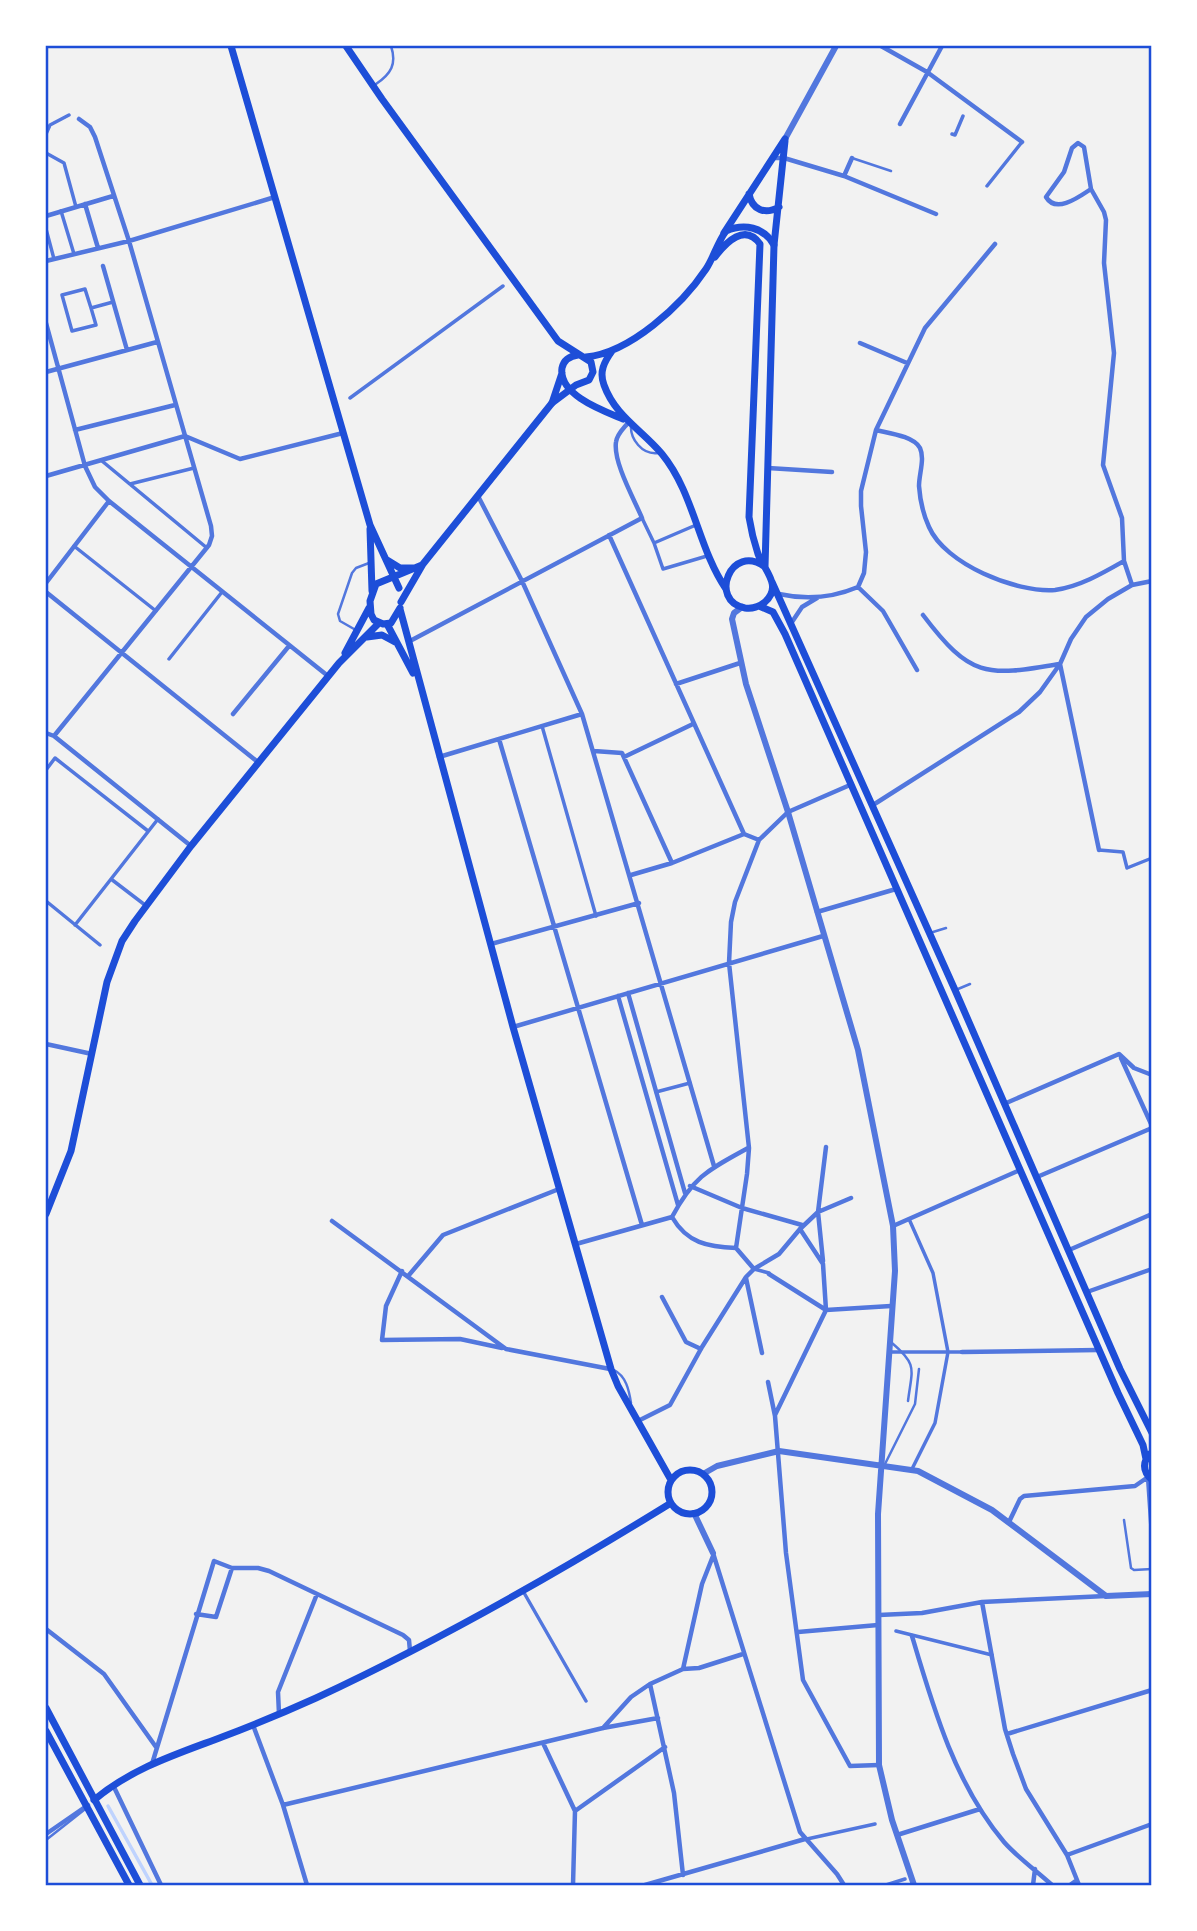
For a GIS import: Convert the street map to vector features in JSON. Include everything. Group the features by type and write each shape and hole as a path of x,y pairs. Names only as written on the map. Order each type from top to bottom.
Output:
{"main road":[{"path":"231,46 370,525 399,588 400,605 419,683 490,945 611,1369 671,1480"},
{"path":"340,46 365,75"},
{"path":"46,1214 71,1151 107,982 115,957 129,930 191,846 339,663 363,639 383,624 394,620 421,566 555,401 574,387 586,383 593,373 593,366 558,341 346,46"},
{"path":"765,567 774,245 785,139"},
{"path":"708,265 724,233 785,139"},
{"path":"749,194 752,204 762,211 779,207"},
{"path":"724,233 737,227 750,227 767,234 774,245"},
{"path":"555,401 568,358 601,355 660,321 675,308 726,242 733,237 748,236 760,244 749,507 753,538 930,933 1120,1369 1152,1433"},
{"path":"558,341 564,372 578,398"},
{"path":"614,349 604,364 602,374 612,403 628,423 660,453 681,488 707,556 730,599 742,607 759,606 769,609 776,616 1143,1445 1146,1459 1144,1469 1149,1478"},
{"path":"555,401 578,398 628,423"},
{"path":"339,663 370,607 370,525"},
{"path":"385,559 400,568 421,566"},
{"path":"726,590 727,575 737,564 752,561 765,567"},
{"path":"372,591 377,583 421,566"},
{"path":"385,579 394,582 399,588"},
{"path":"759,606 768,598 772,582"},
{"path":"370,607 373,618 383,624 419,683"},
{"path":"363,639 382,635 397,644"},
{"path":"1146,1459 1152,1452"},
{"path":"687,1470 703,1474 710,1482 712,1495 707,1506 694,1513 681,1512 671,1503 668,1491 671,1480 676,1474 687,1470"},
{"path":"81,1797 87,1801 94,1800 113,1784 152,1763 279,1714 410,1653 523,1591 671,1503"},
{"path":"46,1708 140,1885"},
{"path":"46,1731 129,1885"},
{"path":"91,1816 94,1800"}],"street":[{"path":"785,139 836,46"},
{"path":"881,46 927,72 1022,142 987,186"},
{"path":"900,124 909,115 927,72 942,46"},
{"path":"46,134 50,125 69,115"},
{"path":"952,134 956,135 963,116"},
{"path":"54,736 207,548 212,531 128,241 93,132 79,119"},
{"path":"1091,189 1071,201 1055,205 1046,197 1064,172 1072,148 1078,143 1084,147 1091,189 1104,212 1104,263 1114,353 1104,465 1122,518 1124,561 1132,585"},
{"path":"46,153 64,163 76,207"},
{"path":"772,158 785,158 844,176 936,214"},
{"path":"844,176 852,158"},
{"path":"46,215 113,196"},
{"path":"46,261 128,241 276,197"},
{"path":"85,204 98,248"},
{"path":"61,211 74,254"},
{"path":"46,229 54,259"},
{"path":"858,587 864,573 866,552 862,491 876,430 929,321 995,244"},
{"path":"103,266 127,350"},
{"path":"350,398 503,286"},
{"path":"85,289 91,308 96,325 72,331 62,295 85,289"},
{"path":"91,308 113,302"},
{"path":"46,323 85,466 95,487 108,501 328,677"},
{"path":"46,372 157,342"},
{"path":"860,343 907,363"},
{"path":"75,430 175,405"},
{"path":"628,423 616,439 616,449 663,569 707,556"},
{"path":"876,430 911,440 919,447 922,458 919,484 921,504 930,528 942,546 971,567 1019,586 1056,590 1096,577 1124,561"},
{"path":"46,476 184,436 240,458 344,432"},
{"path":"102,461 207,548"},
{"path":"130,484 194,468"},
{"path":"768,468 831,472"},
{"path":"478,496 522,581 582,714 714,1167"},
{"path":"46,583 108,501"},
{"path":"410,641 642,519"},
{"path":"654,543 696,525"},
{"path":"609,535 744,834 759,840"},
{"path":"74,546 156,611"},
{"path":"873,805 1019,712 1040,692 1060,664 1071,639 1086,617 1108,599 1132,585 1152,581"},
{"path":"792,622 802,607 818,598 858,587"},
{"path":"858,587 883,611 917,670"},
{"path":"46,592 260,763"},
{"path":"169,659 222,592"},
{"path":"779,594 818,598"},
{"path":"742,607 734,613 732,619 740,663 788,812 862,1063 893,1226 895,1271 883,1465 880,1476 877,1573 879,1765 897,1835 914,1885"},
{"path":"923,615 952,651 976,666 1005,672 1060,664"},
{"path":"233,714 289,646"},
{"path":"676,684 740,663"},
{"path":"1060,664 1099,850 1123,852 1128,867 1152,858"},
{"path":"439,757 582,714"},
{"path":"624,757 693,724"},
{"path":"542,726 596,916"},
{"path":"46,733 54,736 191,846"},
{"path":"499,739 642,1225"},
{"path":"594,751 622,753 672,863"},
{"path":"46,770 55,758 148,831"},
{"path":"850,785 788,812 759,840 734,902 729,963 749,1148 736,1248 754,1269 769,1274 826,1310 891,1306"},
{"path":"75,925 158,819"},
{"path":"631,876 744,834"},
{"path":"111,879 146,906"},
{"path":"817,913 896,889"},
{"path":"46,901 100,945"},
{"path":"490,945 639,904"},
{"path":"513,1027 823,936"},
{"path":"628,993 686,1189"},
{"path":"618,996 678,1205"},
{"path":"621,1005 630,1002"},
{"path":"46,1044 93,1054"},
{"path":"1004,1104 1119,1054"},
{"path":"1119,1054 1134,1068 1152,1075"},
{"path":"1037,1177 1152,1127 1119,1054"},
{"path":"656,1092 690,1083"},
{"path":"775,1416 826,1310 818,1212 826,1147"},
{"path":"576,1244 672,1217 686,1189 714,1167 749,1148"},
{"path":"893,1226 1020,1170"},
{"path":"408,1275 443,1235 559,1189"},
{"path":"675,1190 686,1189 801,1227 824,1264"},
{"path":"636,1417 670,1405 746,1277 779,1254 801,1227 818,1212 851,1198"},
{"path":"1068,1250 1152,1214"},
{"path":"672,1217 682,1231 696,1242 712,1247 736,1248"},
{"path":"909,1219 933,1273 948,1352 935,1423 912,1469"},
{"path":"332,1221 506,1349"},
{"path":"1087,1292 1152,1269"},
{"path":"402,1271 386,1306 382,1340 460,1339 611,1369"},
{"path":"746,1277 762,1353"},
{"path":"662,1297 686,1342 701,1349"},
{"path":"888,1352 1099,1350"},
{"path":"768,1382 775,1416 786,1553 804,1683 850,1766 879,1765"},
{"path":"703,1474 717,1466 779,1451 912,1469 928,1474 1009,1522 1106,1596"},
{"path":"1009,1522 1024,1496 1135,1486 1149,1478 1152,1535"},
{"path":"694,1513 713,1553 740,1655 800,1832 844,1885"},
{"path":"683,1669 702,1584 713,1553"},
{"path":"152,1763 214,1561 232,1568 263,1569 317,1594 403,1635 410,1642 410,1653"},
{"path":"196,1614 216,1617 232,1568"},
{"path":"523,1591 586,1701"},
{"path":"279,1714 278,1692 317,1594"},
{"path":"878,1616 922,1613 982,1602 1152,1594"},
{"path":"982,1602 1007,1734 1026,1790 1067,1855 1078,1883 1070,1885"},
{"path":"799,1632 879,1625"},
{"path":"46,1629 104,1674 156,1747"},
{"path":"896,1631 992,1655"},
{"path":"912,1636 927,1687 957,1767 980,1809 1003,1841 1052,1885"},
{"path":"603,1728 631,1697 650,1684 683,1669 699,1668 740,1655"},
{"path":"650,1684 674,1793 683,1875"},
{"path":"1007,1734 1152,1689"},
{"path":"284,1805 603,1728 658,1718"},
{"path":"253,1725 284,1805 307,1885"},
{"path":"543,1743 575,1811 573,1885"},
{"path":"575,1811 665,1747"},
{"path":"113,1784 161,1885"},
{"path":"46,1834 94,1800"},
{"path":"897,1835 980,1809"},
{"path":"645,1885 805,1839 875,1824"},
{"path":"1067,1855 1152,1824"},
{"path":"1033,1885 1035,1869"},
{"path":"886,1885 905,1879"}],"lane":[{"path":"373,86 392,70 395,58 393,47"},
{"path":"852,158 891,171"},
{"path":"358,630 340,621 338,614 352,573 356,568 372,562"},
{"path":"930,933 946,928"},
{"path":"955,990 970,984"},
{"path":"889,1341 911,1362 908,1401"},
{"path":"883,1465 913,1409 919,1369"},
{"path":"1124,1520 1131,1568 1152,1569"},
{"path":"46,1840 86,1808"}],"waterway":[{"path":"108,1806 152,1885"}]}
